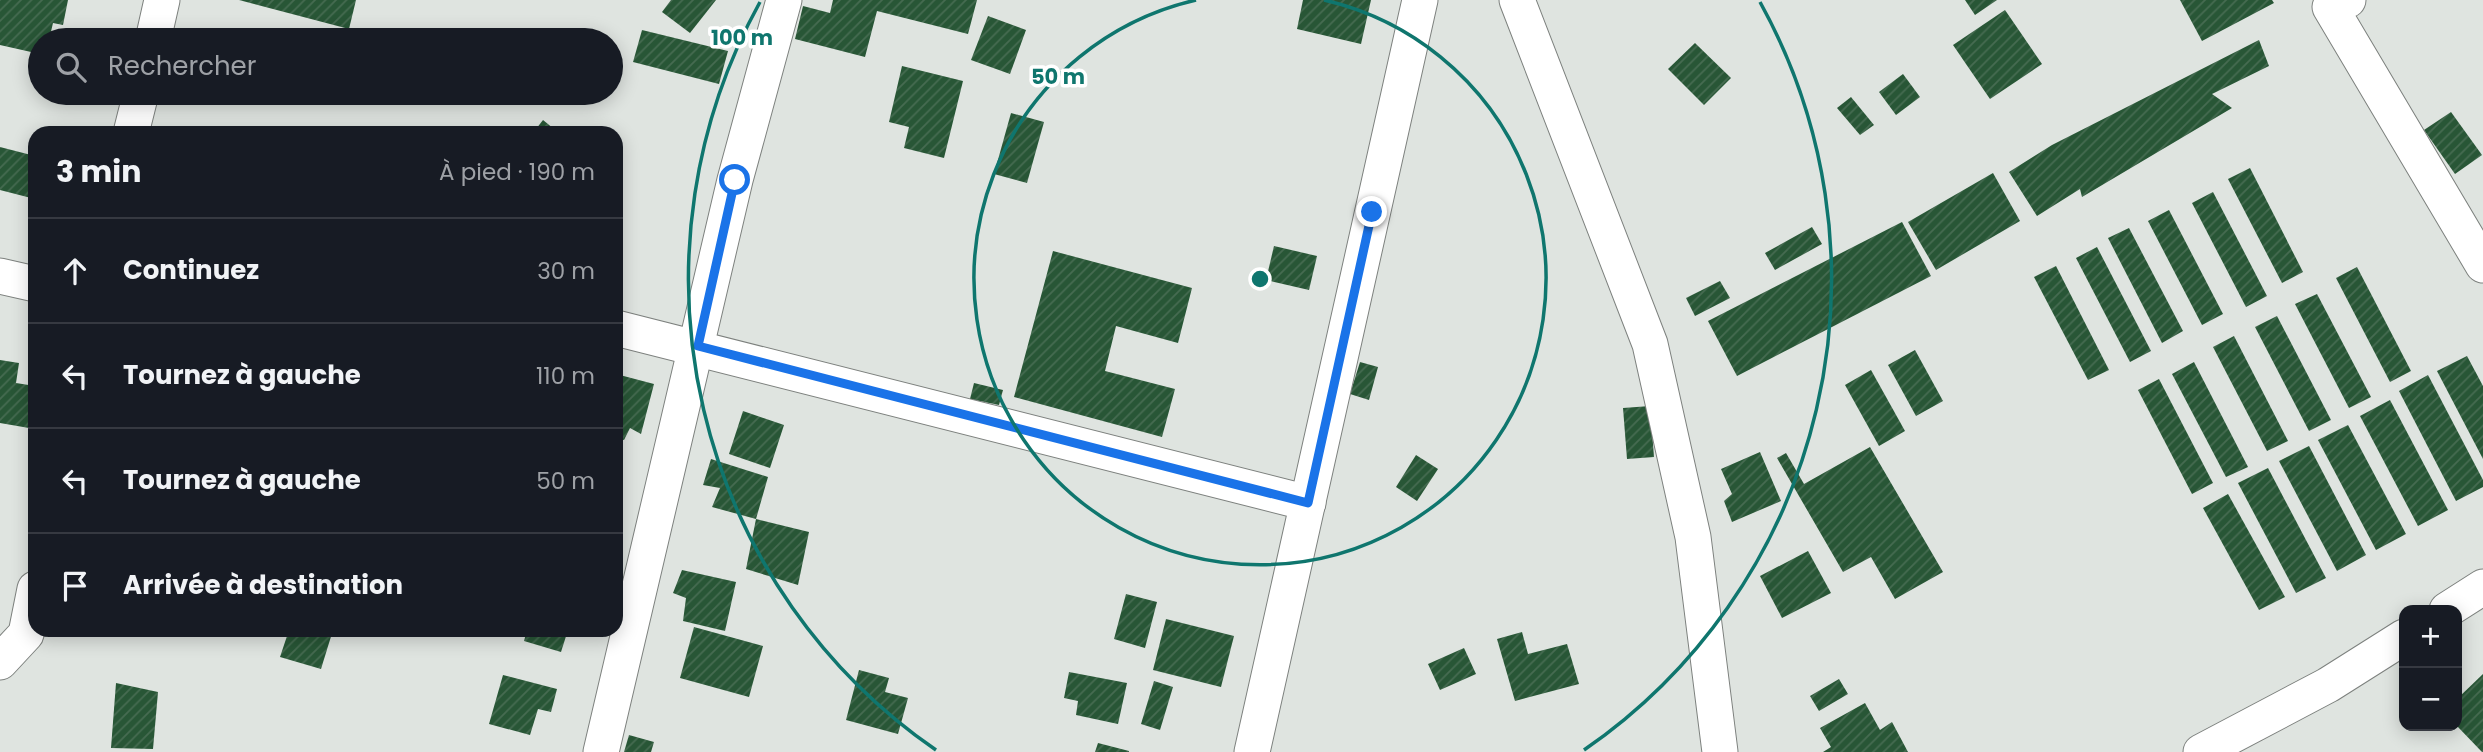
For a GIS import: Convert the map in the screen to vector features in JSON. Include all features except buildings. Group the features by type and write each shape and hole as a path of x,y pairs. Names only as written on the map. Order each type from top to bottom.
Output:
{"street":[{"path":"156,28 162,0"},
{"path":"601,752 735,180 784,0"},
{"path":"1252,752 1420,0"},
{"path":"1517,0 1650,344 1693,537 1720,752"},
{"path":"2348,0 2330,7 2483,265"},
{"path":"133,126 138,105"},
{"path":"0,276 28,282"},
{"path":"623,330 698,346 1308,503"},
{"path":"2455,605 2483,587"},
{"path":"0,662 26,634 28,624"},
{"path":"2202,752 2328,685 2399,640"}],"route":[{"path":"735,180 698,346 1308,503 1372,212"}]}
